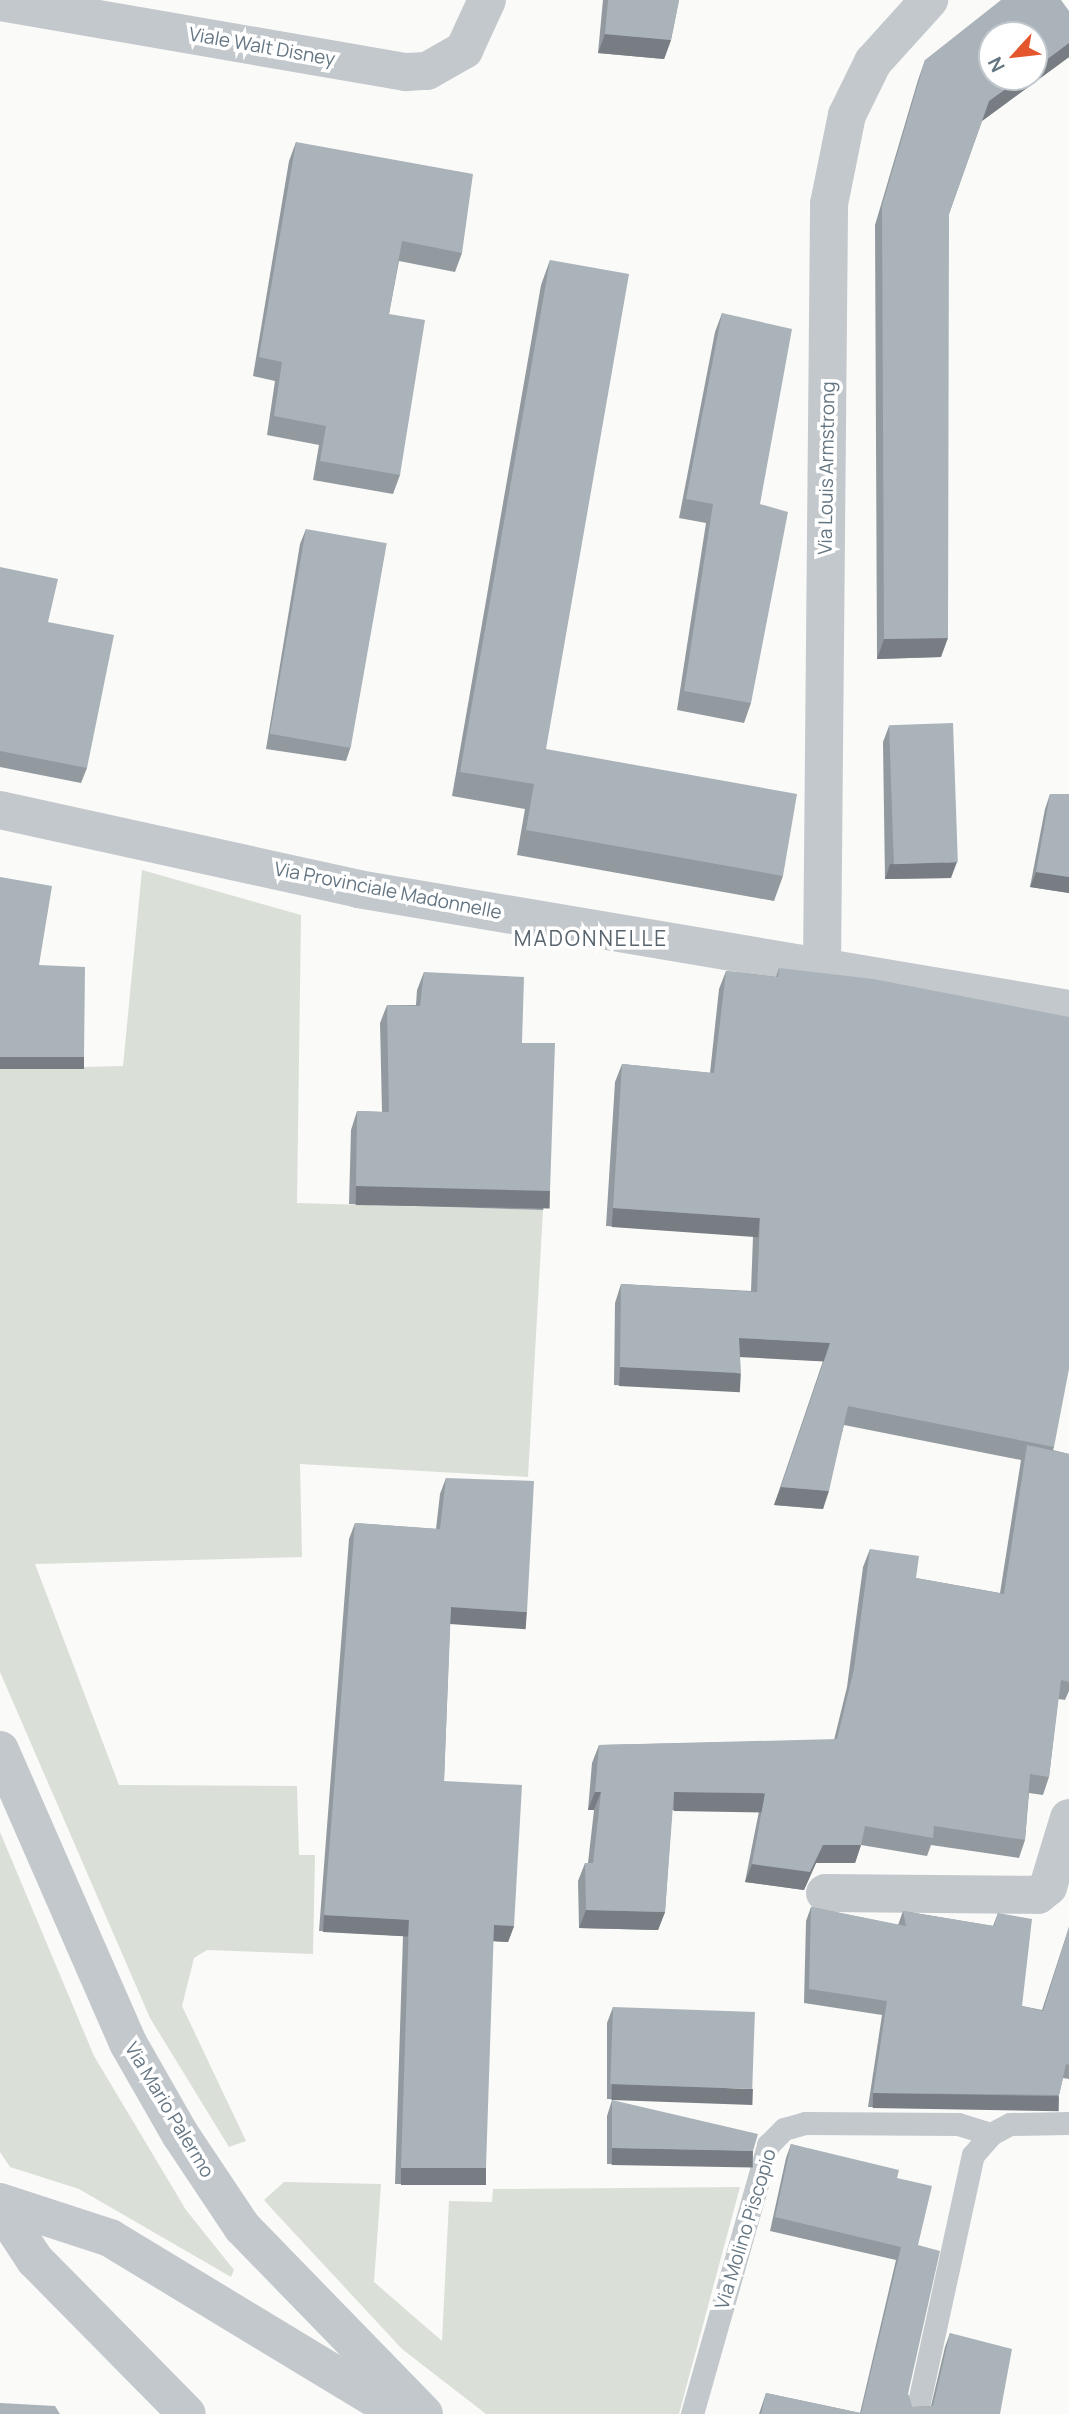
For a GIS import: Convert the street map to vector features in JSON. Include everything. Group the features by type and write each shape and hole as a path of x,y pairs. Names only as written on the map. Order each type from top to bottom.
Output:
{"street":[{"name":"Viale Walt Disney","path":"0,2 406,72 427,71 464,50 487,0"},
{"name":"Via Louis Armstrong","path":"822,967 830,204 847,115 873,62 929,0"},
{"name":"Via Provinciale Madonnelle","path":"0,810 358,889 1069,1009"},
{"name":"Via Mario Palermo","path":"0,1750 128,2043 180,2134 242,2227 424,2414"},
{"path":"825,1893 1057,1895 1069,1818"},
{"path":"0,2205 35,2260 187,2414"},
{"path":"0,2205 110,2238 401,2414"}],"lane":[{"name":"Via Molino Piscopio","path":"692,2414 768,2145 783,2129 805,2123 958,2124 991,2134"},
{"path":"917,2411 973,2155 991,2134 1010,2124 1069,2123"}],"shaded area":[{"path":"142,870 301,915 297,1203 543,1210 528,1477 300,1464 302,1557 35,1564 119,1785 297,1786 299,1855 315,1855 313,1954 207,1950 194,1958 182,2006 246,2141 229,2147 150,2018 0,1672 0,1069 123,1066"},
{"path":"0,1832 94,2056 186,2210 234,2270 231,2277 79,2189 10,2167 0,2152"},
{"path":"284,2182 381,2184 374,2282 442,2341 449,2201 492,2202 493,2189 740,2187 679,2414 486,2414 402,2349 264,2200"}],"building":[{"path":"608,0 679,0 671,40 605,34"},
{"path":"1001,0 1061,0 1069,11 1069,43 1048,59 1048,21 978,21 978,91 1003,91 989,101 949,214 948,638 884,639 882,206 925,60"},
{"path":"296,142 473,174 462,253 402,241 389,314 425,320 400,475 320,461 326,426 274,416 282,362 259,357"},
{"path":"550,260 629,274 546,749 797,794 783,876 526,830 534,784 460,772"},
{"path":"722,313 792,329 760,504 788,512 751,703 684,691 713,504 686,499"},
{"path":"306,529 387,543 351,748 270,734"},
{"path":"0,567 58,579 48,622 114,635 87,768 0,751"},
{"path":"953,723 958,862 894,864 889,725"},
{"path":"1050,794 1069,794 1069,877 1036,872"},
{"path":"0,877 52,886 39,965 85,967 84,1057 0,1057"},
{"path":"779,968 873,979 1069,1017 1069,1369 1054,1447 848,1406 829,1491 781,1487 830,1343 739,1338 741,1373 620,1367 621,1284 757,1292 760,1218 613,1208 622,1064 714,1073 726,971 778,977"},
{"path":"424,972 524,977 522,1043 555,1043 550,1191 356,1186 357,1111 389,1112 387,1005 420,1006"},
{"path":"1027,1445 1069,1454 1069,1682 1061,1680 1049,1777 1030,1774 1025,1840 934,1826 933,1838 865,1826 861,1845 823,1845 810,1872 752,1864 765,1793 674,1792 665,1912 586,1910 585,1863 593,1863 601,1792 595,1792 599,1745 837,1739 854,1669 870,1549 919,1556 916,1578 1004,1594"},
{"path":"446,1478 534,1481 527,1612 451,1607 444,1781 522,1785 514,1926 494,1925 486,2168 401,2168 409,1920 324,1915 355,1523 440,1529"},
{"path":"811,1907 906,1926 903,1911 994,1926 998,1913 1032,1919 1022,2006 1043,2011 1069,1927 1069,2065 1066,2064 1059,2095 873,2093 887,2001 809,1989"},
{"path":"613,2007 755,2012 752,2089 610,2084"},
{"path":"612,2100 758,2134 753,2151 612,2148"},
{"path":"791,2144 899,2170 897,2178 932,2186 918,2245 940,2251 908,2394 912,2407 933,2406 950,2333 1012,2349 1000,2414 761,2414 766,2393 861,2413 901,2247 775,2217"},
{"path":"0,2403 55,2406 60,2414 0,2414"}],"district":[{"name":"MADONNELLE","path":"591,938"}]}
